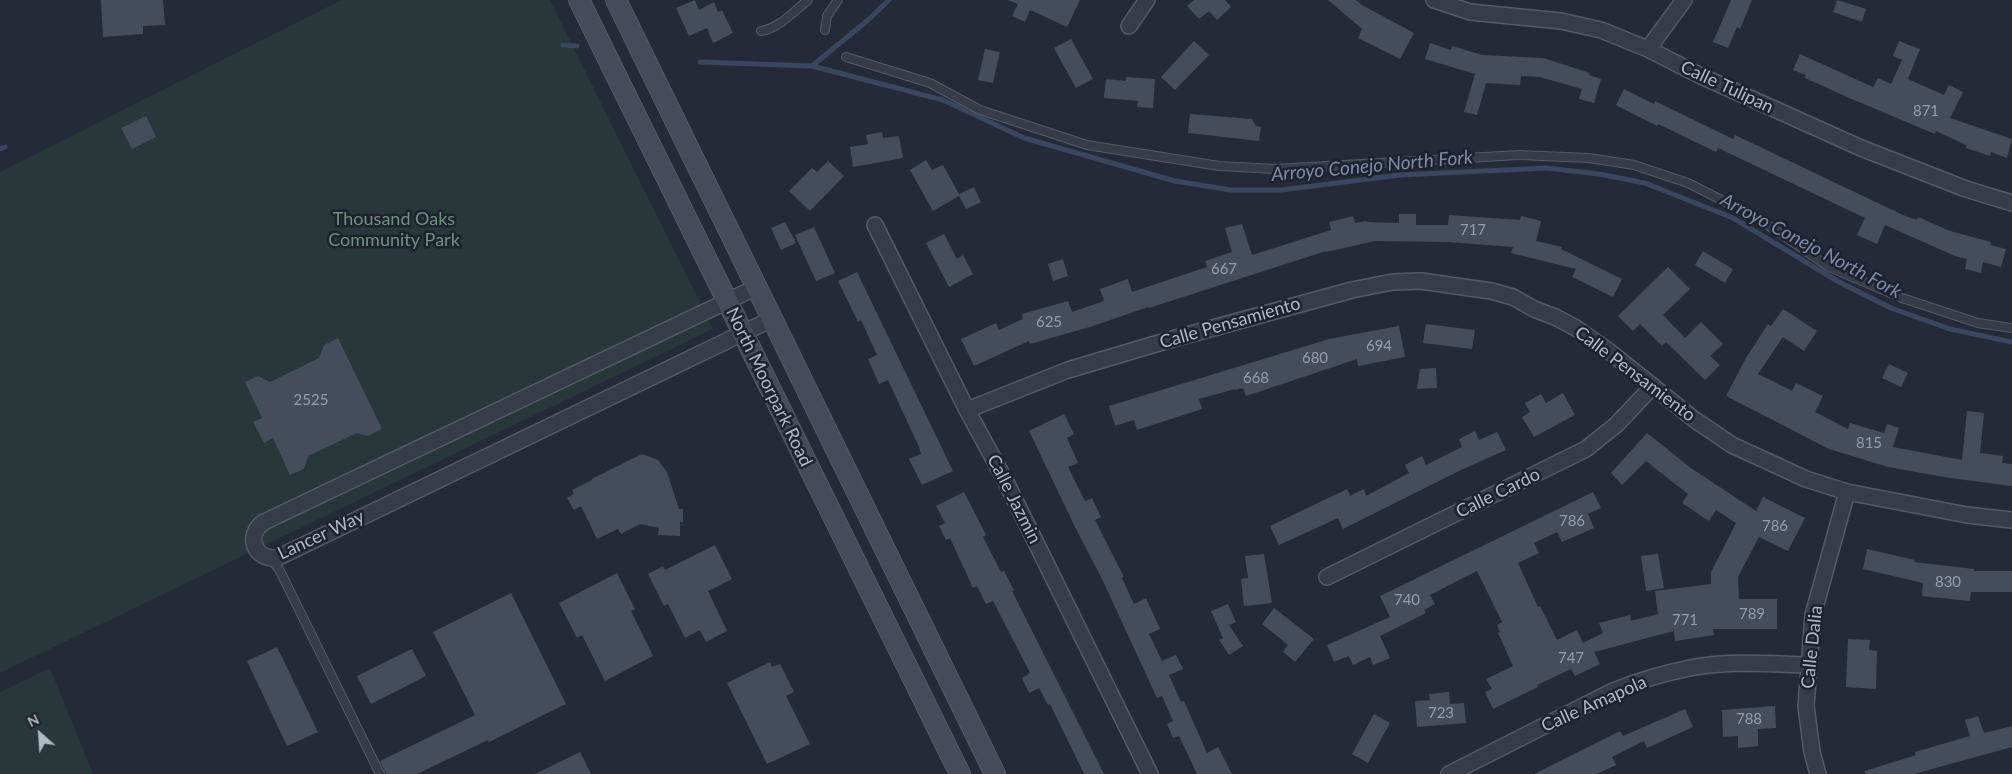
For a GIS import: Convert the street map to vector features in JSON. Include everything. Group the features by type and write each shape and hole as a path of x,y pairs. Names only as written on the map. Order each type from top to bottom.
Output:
{"main road":[{"name":"North Moorpark Road","path":"579,0 960,774"},
{"name":"North Moorpark Road","path":"616,0 995,774"}],"street":[{"path":"1129,26 1147,0"},
{"name":"Calle Tulipan","path":"1434,0 1470,12 1561,22 1601,30 1648,49 1701,76 1861,148 1966,189 2012,203"},
{"path":"1648,49 1684,0"},
{"name":"Calle Jazmin","path":"875,225 967,410 1005,480 1150,774"},
{"name":"Calle Pensamiento","path":"967,410 1068,370 1169,340 1334,295 1392,282 1420,281 1491,291 1513,297 1576,328 1653,386 1694,420 1732,445 1806,479 1847,492 1967,515 2012,520"},
{"name":"Lancer Way","path":"757,287 264,522 255,530 253,542 259,554 270,558 277,558 772,318"},
{"name":"Calle Cardo","path":"1327,577 1586,449 1616,425 1653,386"},
{"name":"Calle Dalia","path":"1818,774 1812,752 1807,715 1808,665 1813,615 1847,492"},
{"name":"Calle Amapola","path":"1449,774 1613,691 1638,682 1691,667 1749,664 1808,665"}],"lane":[{"path":"761,31 768,30 781,23 808,0"},
{"path":"824,30 828,16 838,0"},
{"path":"846,57 930,83 980,110 1088,146 1219,166 1275,169 1519,155 1589,158 1634,165 1688,183 1759,219 1829,267 1902,298 1978,323 2012,328"},
{"path":"270,558 279,569 380,774"}],"green space":[{"name":"Thousand Oaks Community Park","path":"341,0 550,0 713,329 0,673 0,172"},
{"path":"50,668 93,774 0,774 0,692"}],"building":[{"path":"101,0 163,0 165,25 143,26 143,34 103,37"},
{"path":"695,0 699,10 714,2 718,12 722,10 733,33 713,43 707,28 689,36 676,8"},
{"path":"1008,0 1080,0 1067,27 1030,10 1025,22 1012,16 1018,4"},
{"path":"1194,0 1225,0 1231,7 1217,20 1209,11 1199,19 1187,6"},
{"path":"1328,0 1356,0 1414,33 1400,59 1358,38 1362,29"},
{"path":"1731,0 1752,0 1740,29 1737,27 1728,48 1713,42"},
{"path":"1837,0 1866,9 1862,22 1833,12"},
{"path":"1071,39 1093,79 1076,88 1054,48"},
{"path":"1194,41 1209,55 1175,90 1161,77"},
{"path":"1899,41 1920,49 1908,79 1944,95 1949,85 1963,92 1950,118 2012,139 2007,158 1991,152 1990,156 1966,148 1966,145 1936,131 1935,134 1847,97 1805,78 1806,75 1793,70 1800,54 1873,87 1878,78 1891,84 1902,60 1893,56"},
{"path":"1430,43 1451,50 1452,46 1482,55 1543,58 1590,73 1589,75 1601,79 1594,103 1579,99 1582,89 1540,77 1521,76 1520,85 1486,83 1477,115 1464,112 1475,74 1425,59"},
{"path":"985,49 1000,52 993,83 978,80"},
{"path":"1126,77 1155,79 1153,108 1137,107 1138,101 1104,98 1106,79 1126,81"},
{"path":"1624,89 1654,104 1655,101 1733,139 1735,135 1903,215 1917,220 1918,217 1950,231 1991,242 1990,245 2006,249 2001,267 1983,262 1981,273 1965,269 1967,259 1955,256 1885,225 1877,244 1857,235 1865,218 1718,148 1716,152 1658,124 1657,126 1616,105"},
{"path":"1190,114 1252,119 1256,126 1261,127 1259,141 1188,133"},
{"path":"146,116 156,137 132,149 121,128"},
{"path":"882,132 883,138 899,136 903,158 853,167 850,147 868,144 866,135"},
{"path":"926,160 932,170 943,165 959,194 974,187 981,202 966,209 959,196 933,211 910,170"},
{"path":"828,161 844,176 810,211 789,191 812,168 817,172"},
{"path":"1399,214 1416,214 1416,225 1448,225 1449,215 1520,220 1521,216 1541,221 1536,241 1562,247 1561,249 1622,279 1613,297 1572,277 1576,269 1511,253 1513,247 1448,242 1375,241 1326,251 1093,326 1030,344 1029,341 974,366 961,339 996,323 999,330 1023,319 1022,314 1068,301 1072,312 1104,301 1100,289 1128,279 1132,292 1207,267 1205,261 1232,252 1225,228 1242,224 1252,255 1331,230 1329,222 1353,216 1355,223 1366,221 1399,223"},
{"path":"785,222 796,243 781,250 771,228"},
{"path":"814,227 835,273 816,281 795,235"},
{"path":"944,234 957,259 963,255 973,274 949,287 926,243"},
{"path":"1703,251 1733,269 1725,283 1695,265"},
{"path":"1063,259 1068,276 1053,281 1048,264"},
{"path":"1668,267 1690,289 1663,315 1685,338 1701,322 1723,344 1710,356 1720,365 1705,380 1666,342 1662,346 1640,324 1633,331 1618,316"},
{"path":"857,272 953,471 922,485 909,459 921,454 919,447 888,380 879,384 868,359 877,355 861,320 858,322 838,281"},
{"path":"1783,309 1817,331 1804,351 1783,337 1758,374 1792,391 1796,383 1823,396 1815,412 1848,429 1850,423 1884,433 1887,424 1899,428 1893,447 1962,460 1967,411 1984,413 1980,453 2003,456 2002,463 2012,464 2012,486 1888,467 1829,449 1726,396 1746,358 1768,324 1771,326"},
{"path":"1426,324 1475,330 1472,349 1423,343"},
{"path":"1399,326 1405,357 1358,366 1357,359 1246,396 1243,388 1199,399 1202,409 1137,430 1134,420 1115,426 1109,406 1329,339"},
{"path":"338,338 382,429 368,436 357,433 308,456 304,469 290,475 273,438 264,443 253,422 262,418 245,382 258,376 270,382 319,358 324,345"},
{"path":"1889,364 1908,373 1901,387 1882,378"},
{"path":"1436,368 1437,388 1417,389 1420,369"},
{"path":"1563,393 1575,415 1534,437 1522,417 1530,412 1525,403 1541,394 1546,403"},
{"path":"1064,414 1074,434 1067,438 1078,463 1068,467 1085,501 1092,498 1101,517 1095,520 1124,577 1122,578 1134,604 1146,598 1160,629 1149,634 1162,661 1176,655 1183,669 1169,675 1181,702 1184,701 1207,753 1218,747 1232,774 1197,774 1179,736 1173,738 1167,724 1173,721 1162,696 1157,698 1103,581 1029,431"},
{"path":"1475,431 1479,440 1497,432 1506,450 1461,470 1343,529 1338,518 1279,545 1270,526 1347,489 1350,496 1364,489 1366,496 1409,473 1405,465 1422,456 1426,465 1462,447 1459,439"},
{"path":"1647,433 1691,468 1756,511 1763,497 1805,518 1788,551 1759,537 1738,577 1739,599 1777,599 1777,629 1713,629 1714,635 1675,641 1674,631 1594,652 1600,664 1575,676 1571,669 1493,709 1485,692 1492,689 1486,679 1513,666 1498,633 1500,632 1497,625 1502,622 1477,571 1430,595 1435,604 1424,610 1426,613 1380,636 1390,658 1373,665 1370,657 1353,665 1349,656 1334,662 1327,645 1390,617 1380,596 1593,492 1601,508 1588,514 1594,528 1562,542 1557,532 1534,543 1539,553 1518,563 1538,607 1540,606 1557,640 1577,630 1583,643 1603,633 1599,623 1630,615 1631,621 1658,614 1655,591 1711,584 1711,572 1736,523 1716,510 1709,521 1682,503 1688,494 1646,461 1622,485 1611,473"},
{"path":"642,454 658,460 667,472 679,509 683,509 683,522 680,522 680,536 658,535 659,528 640,524 621,534 618,529 597,539 581,506 574,510 567,498 574,494 572,490"},
{"path":"964,492 986,535 983,537 1001,572 1004,571 1014,590 1012,591 1104,774 1084,774 1050,704 1048,705 1039,688 1029,693 1022,678 1030,673 993,601 986,604 977,586 973,588 950,538 946,540 939,526 945,523 936,506"},
{"path":"715,545 732,579 708,591 727,631 706,642 700,630 685,638 668,604 664,606 648,574 663,566 665,570"},
{"path":"1867,549 1915,560 1914,562 1974,569 1974,571 2012,571 2012,592 1971,592 1970,601 1922,596 1923,583 1863,569"},
{"path":"1264,554 1272,603 1244,606 1241,579 1248,578 1245,556"},
{"path":"1658,554 1664,588 1646,591 1641,556"},
{"path":"617,573 635,609 631,611 653,656 605,681 582,635 577,638 559,603"},
{"path":"511,593 566,704 489,742 488,740 417,774 386,774 380,761 475,715 433,632"},
{"path":"1228,604 1236,622 1229,625 1243,646 1229,655 1219,640 1223,638 1211,611"},
{"path":"1274,608 1314,639 1295,662 1283,652 1288,645 1262,624"},
{"path":"1848,639 1870,640 1869,650 1877,651 1876,689 1846,687"},
{"path":"277,647 318,732 287,746 247,661"},
{"path":"412,649 426,676 371,704 357,676"},
{"path":"770,662 772,667 780,664 794,692 786,696 810,744 767,764 727,683"},
{"path":"1449,692 1450,704 1464,703 1466,723 1417,727 1415,701 1430,700 1429,694"},
{"path":"1775,706 1776,728 1758,729 1758,746 1738,748 1738,736 1723,737 1722,710"},
{"path":"1685,709 1693,727 1647,748 1644,741 1612,757 1616,765 1597,774 1534,774 1620,731 1623,736"},
{"path":"1374,714 1390,723 1368,763 1352,754"},
{"path":"1978,716 1984,733 2012,726 2012,747 1914,774 1865,774 1865,771 1916,755 1915,752 1970,736 1965,720"},
{"path":"580,752 591,774 535,774"}],"waterway":[{"path":"812,66 868,20 889,0"},
{"name":"Arroyo Conejo North Fork","path":"563,45 577,46"},
{"name":"Arroyo Conejo North Fork","path":"700,62 812,66 943,100 1024,138 1175,181 1231,190 1281,190 1400,175 1546,168 1599,174 1645,183 1733,218 1839,282 1891,308 1950,329 2012,342"},
{"name":"Arroyo Conejo North Fork","path":"0,149 5,147"}]}
